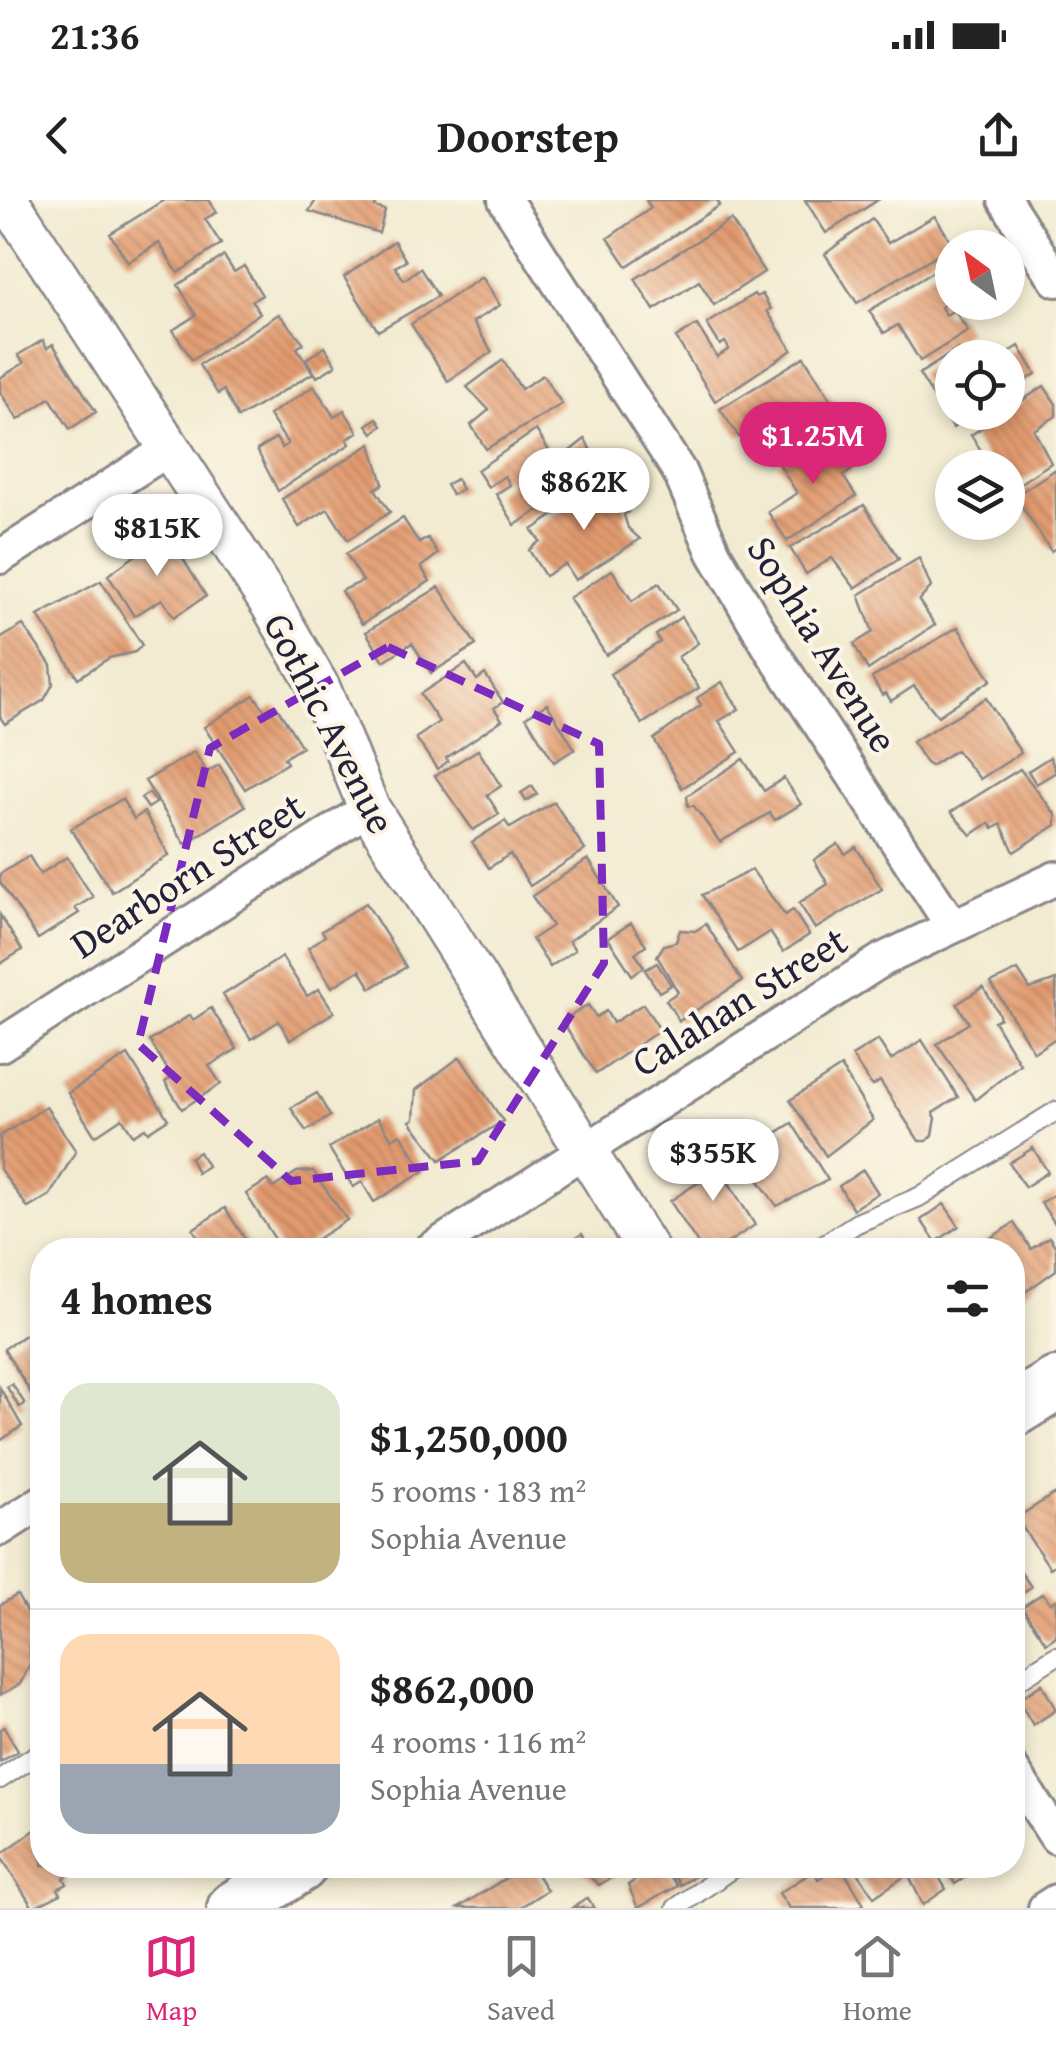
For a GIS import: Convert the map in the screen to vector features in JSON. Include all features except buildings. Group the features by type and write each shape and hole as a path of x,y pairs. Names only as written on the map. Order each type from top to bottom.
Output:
{"main road":[{"path":"1025,1403 1056,1384"},
{"path":"234,1908 280,1878"}],"street":[{"name":"Gothic Avenue","path":"8,200 320,689 368,808 640,1238"},
{"name":"Sophia Avenue","path":"505,200 679,471 714,553 771,650 951,924"},
{"path":"1005,200 1056,280"},
{"path":"0,557 169,449"},
{"name":"Dearborn Street","path":"0,1045 368,808"},
{"name":"Calahan Street","path":"448,1238 882,960 951,924 1056,878"},
{"path":"0,1529 30,1510"},
{"path":"1025,1789 1056,1837"},
{"path":"1045,1908 1056,1901"}],"lane":[{"path":"834,1238 858,1223 920,1198 1056,1110"},
{"path":"1025,1676 1056,1656"},
{"path":"0,1779 30,1759"},
{"path":"676,1908 719,1878"}],"highlighted area":[{"path":"388,647 599,744 604,963 478,1161 291,1181 138,1044 210,748"}]}
